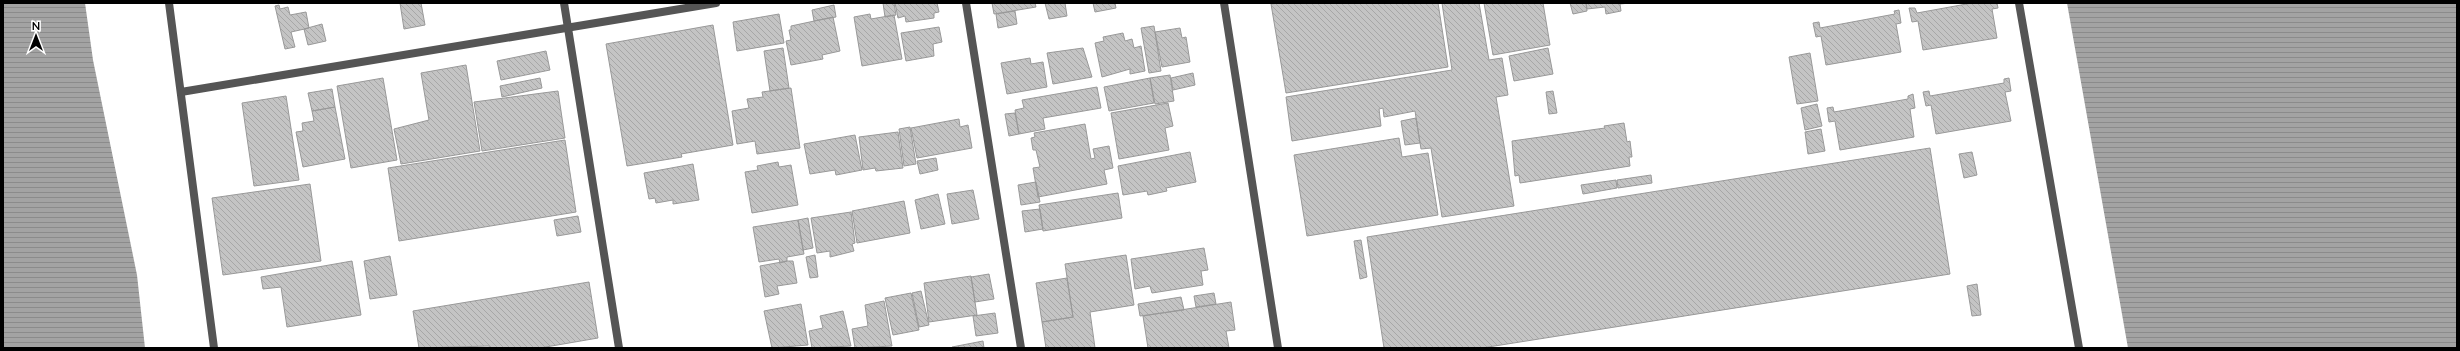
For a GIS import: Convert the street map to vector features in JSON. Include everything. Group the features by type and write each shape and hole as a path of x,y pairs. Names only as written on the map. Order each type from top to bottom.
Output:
{"street":[{"path":"169,3 214,348"},
{"path":"564,3 619,348"},
{"path":"181,92 568,26 716,3"},
{"path":"966,3 1021,348"},
{"path":"1224,3 1278,348"},
{"path":"2019,3 2079,348"}],"shaded area":[{"path":"3,3 85,3 93,60 137,275 145,348 3,348"},
{"path":"2067,3 2457,3 2457,348 2128,348"}],"building":[{"path":"400,3 421,3 425,25 404,29"},
{"path":"883,3 894,3 896,15 885,17"},
{"path":"895,3 937,3 939,12 934,13 934,18 906,22 905,16 898,18"},
{"path":"992,3 1035,3 1036,7 994,14"},
{"path":"1045,3 1065,3 1067,16 1049,19"},
{"path":"1093,3 1115,3 1116,8 1095,12"},
{"path":"1438,3 1448,67 1286,93 1271,4"},
{"path":"1442,3 1479,3 1489,60 1502,58 1508,95 1496,97 1514,206 1442,217 1431,148 1421,149 1415,111 1384,117 1383,108 1379,109 1381,126 1292,141 1286,97 1452,70"},
{"path":"1484,3 1543,3 1550,45 1493,55"},
{"path":"1570,3 1586,3 1587,11 1573,14"},
{"path":"1586,3 1630,3 1620,4 1621,11 1606,14 1605,7 1587,9"},
{"path":"1972,3 1997,3 1998,8 1992,9 1997,38 1923,50 1918,21 1912,22 1909,8 1915,8 1917,13"},
{"path":"279,5 280,9 288,7 290,15 306,12 309,28 291,32 295,47 285,49 275,6"},
{"path":"834,5 836,17 814,21 812,10"},
{"path":"1899,10 1901,23 1896,24 1901,52 1826,65 1821,36 1816,37 1813,23 1819,22 1820,28 1895,14 1894,11"},
{"path":"1015,11 1017,24 998,28 996,14"},
{"path":"779,14 784,43 737,51 733,22"},
{"path":"870,14 871,19 894,15 902,59 862,66 854,17"},
{"path":"833,17 840,51 822,55 823,59 791,65 786,41 791,40 789,30 791,30 791,26"},
{"path":"322,24 326,41 308,45 304,29"},
{"path":"713,25 733,145 681,154 682,157 627,166 606,44"},
{"path":"1154,26 1161,71 1149,73 1141,28"},
{"path":"939,27 942,42 933,44 934,56 906,61 901,33"},
{"path":"1180,28 1182,38 1186,37 1190,62 1162,67 1155,32"},
{"path":"1123,33 1125,41 1132,39 1134,48 1141,46 1145,71 1130,74 1130,69 1102,77 1095,43 1104,41 1103,37"},
{"path":"783,48 789,88 770,91 764,51"},
{"path":"1083,48 1092,77 1053,84 1047,53"},
{"path":"1548,48 1553,74 1514,81 1509,56"},
{"path":"546,51 550,70 501,80 497,61"},
{"path":"1810,53 1818,101 1797,104 1789,57"},
{"path":"1030,58 1031,64 1043,62 1047,87 1007,94 1001,63"},
{"path":"466,65 480,151 401,164 394,129 429,120 421,73"},
{"path":"1193,73 1195,85 1173,90 1171,78"},
{"path":"1170,75 1174,101 1155,104 1150,78"},
{"path":"383,78 397,160 351,168 337,86"},
{"path":"540,78 542,88 502,97 500,86"},
{"path":"1150,78 1154,103 1109,111 1104,87"},
{"path":"2009,78 2011,91 2005,92 2011,121 1936,134 1931,105 1926,106 1923,92 1929,91 1930,96 2004,83 2004,79"},
{"path":"1097,87 1101,108 1043,118 1045,129 1019,134 1015,110 1024,108 1022,100"},
{"path":"791,88 800,148 757,154 755,141 737,144 732,111 749,108 747,99 763,97 762,92"},
{"path":"332,89 335,107 312,111 308,93"},
{"path":"558,91 565,138 482,151 474,102"},
{"path":"1553,91 1557,113 1549,114 1546,92"},
{"path":"1913,94 1915,108 1910,109 1914,137 1840,150 1835,121 1829,122 1827,108 1833,107 1834,112 1908,99 1908,96"},
{"path":"286,96 299,180 254,186 242,103"},
{"path":"1168,103 1173,126 1165,128 1169,150 1119,159 1111,113"},
{"path":"1817,104 1822,126 1805,130 1801,108"},
{"path":"335,107 345,159 303,167 296,132 303,131 302,123 314,121 312,111"},
{"path":"1015,113 1019,134 1009,136 1005,114"},
{"path":"1416,118 1420,143 1405,145 1401,121"},
{"path":"959,119 960,127 968,125 972,148 917,158 911,128"},
{"path":"1624,123 1627,142 1630,141 1632,157 1629,157 1630,166 1520,183 1519,175 1515,176 1512,141 1605,128 1604,126"},
{"path":"1085,124 1091,159 1095,158 1093,149 1109,146 1113,168 1104,170 1107,184 1038,197 1033,168 1040,167 1036,150 1033,150 1031,138 1035,137 1034,133"},
{"path":"910,127 916,164 904,166 899,129"},
{"path":"1821,129 1825,151 1808,154 1805,132"},
{"path":"898,132 903,168 876,171 875,168 863,170 859,137"},
{"path":"855,135 862,170 836,175 835,170 810,174 804,144"},
{"path":"1399,138 1402,157 1428,153 1438,215 1307,236 1294,155"},
{"path":"565,140 576,212 399,241 388,168"},
{"path":"1930,148 1950,274 1482,348 1384,348 1367,237"},
{"path":"1190,152 1196,182 1166,188 1167,191 1148,195 1147,191 1123,195 1118,166"},
{"path":"1972,152 1977,175 1964,178 1959,154"},
{"path":"936,158 938,170 920,174 917,161"},
{"path":"778,162 779,167 791,165 798,205 752,213 745,172 758,170 757,166"},
{"path":"693,164 699,200 673,204 673,200 656,203 655,198 649,199 644,173"},
{"path":"1651,175 1652,183 1618,188 1617,180"},
{"path":"1616,180 1617,188 1583,194 1581,185"},
{"path":"1036,182 1040,202 1021,205 1018,185"},
{"path":"310,184 321,261 223,275 212,198"},
{"path":"973,190 979,219 952,224 947,194"},
{"path":"1118,193 1122,218 1043,231 1039,205"},
{"path":"938,194 945,224 921,229 915,200"},
{"path":"904,201 910,233 857,243 852,211"},
{"path":"1040,209 1043,229 1025,232 1022,211"},
{"path":"851,212 855,243 852,244 854,251 830,257 830,251 817,253 811,218"},
{"path":"578,216 581,232 557,236 554,220"},
{"path":"808,218 813,248 803,250 798,220"},
{"path":"798,220 804,254 787,257 787,261 780,263 779,259 759,262 753,227"},
{"path":"1361,240 1367,277 1360,279 1354,241"},
{"path":"1204,248 1208,270 1201,271 1203,285 1152,293 1150,286 1135,289 1131,259"},
{"path":"815,255 818,277 810,278 806,257"},
{"path":"1126,255 1134,305 1090,312 1095,348 1046,348 1042,322 1073,317 1065,264"},
{"path":"390,256 397,295 370,299 364,261"},
{"path":"352,261 361,315 287,327 281,287 263,289 261,277"},
{"path":"793,261 797,283 777,286 779,294 765,297 760,266"},
{"path":"989,274 994,299 975,302 971,277"},
{"path":"971,276 977,315 929,322 924,283"},
{"path":"1067,278 1073,317 1042,322 1036,283"},
{"path":"589,282 598,338 540,348 490,348 489,346 419,348 413,311"},
{"path":"1977,284 1981,315 1972,316 1967,286"},
{"path":"921,291 929,325 919,327 912,293"},
{"path":"911,293 919,330 893,335 885,298"},
{"path":"1214,293 1216,304 1196,307 1194,296"},
{"path":"1181,297 1184,310 1140,316 1138,304"},
{"path":"884,301 892,346 855,348 852,329 868,326 865,305"},
{"path":"1231,302 1235,330 1226,331 1229,348 1148,348 1143,316"},
{"path":"801,304 808,345 772,348 764,311"},
{"path":"843,311 851,346 812,348 809,331 823,328 820,316"},
{"path":"995,313 998,333 976,336 973,316"},
{"path":"983,341 984,348 952,348 952,347"}]}
